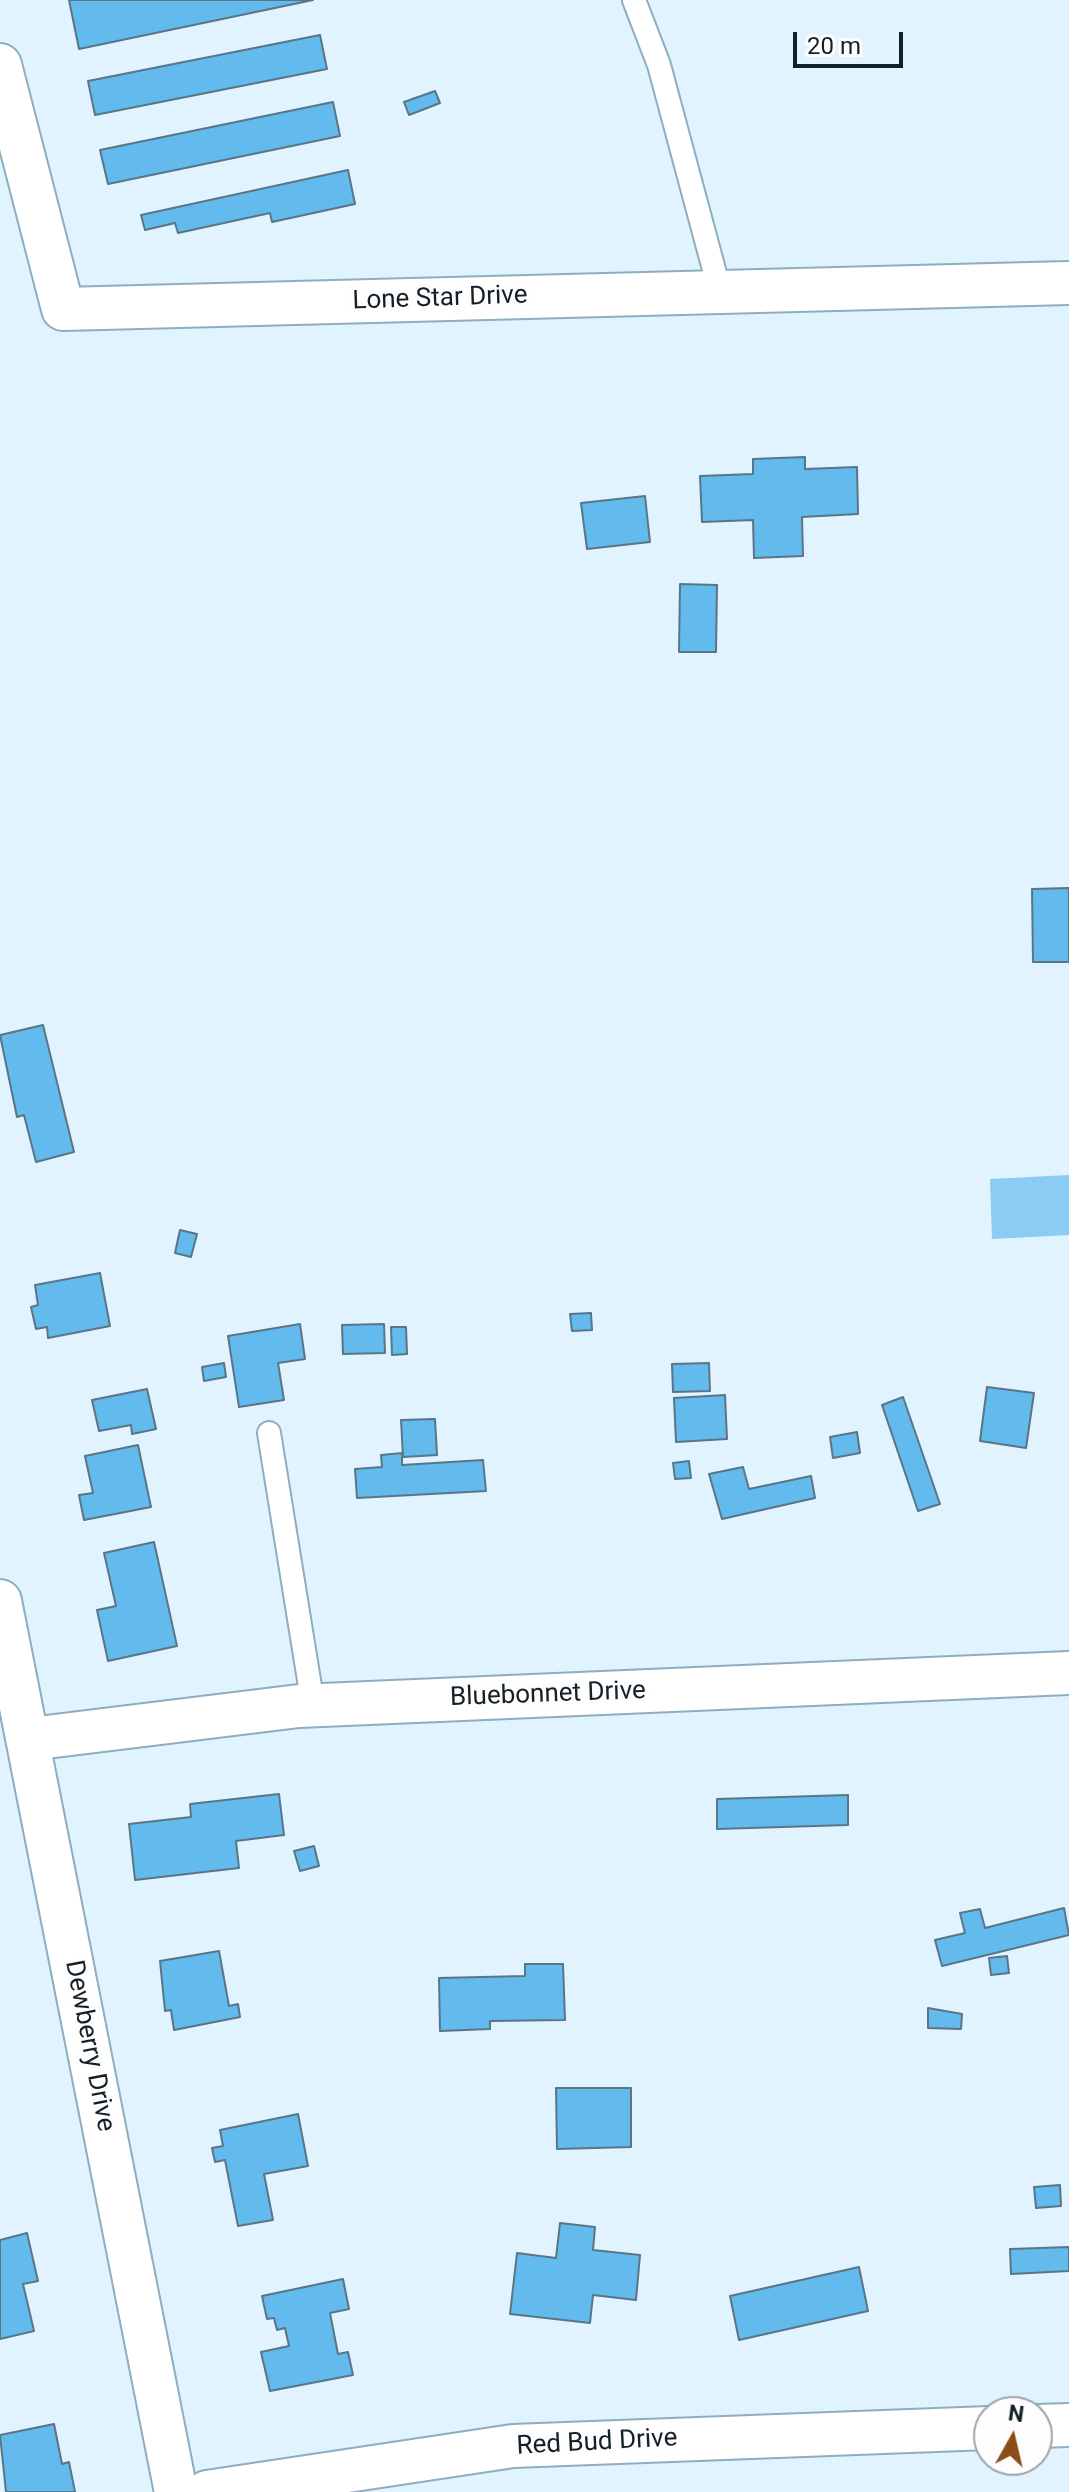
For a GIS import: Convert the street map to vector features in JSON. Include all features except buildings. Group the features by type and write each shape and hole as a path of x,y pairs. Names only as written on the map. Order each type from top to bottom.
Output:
{"street":[{"name":"Lone Star Drive","path":"0,65 63,309 1069,283"},
{"name":"Dewberry Drive","path":"0,1601 30,1739 176,2492"},
{"name":"Bluebonnet Drive","path":"30,1739 313,1705 1069,1673"},
{"name":"Red Bud Drive","path":"207,2492 513,2446 973,2429"}],"lane":[{"path":"634,0 659,65 720,292"},
{"path":"269,1433 313,1705"}],"shaded area":[{"path":"1069,1175 1069,1235 992,1239 990,1179"}]}
